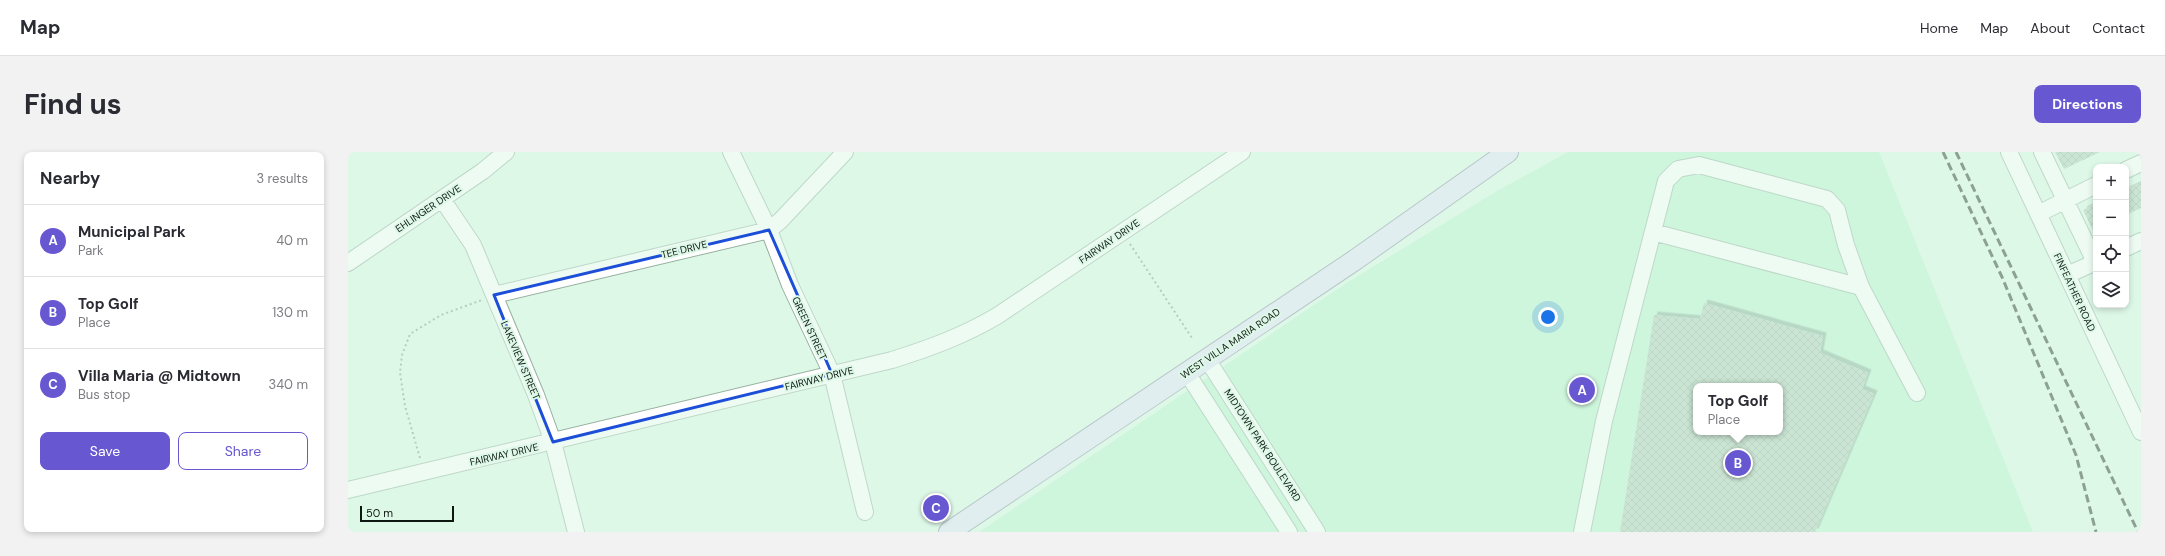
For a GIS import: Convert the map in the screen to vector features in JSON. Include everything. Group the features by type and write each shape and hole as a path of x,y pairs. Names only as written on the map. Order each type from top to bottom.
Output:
{"main road":[{"name":"WEST VILLA MARIA ROAD","path":"950,532 1355,260 1508,152"}],"street":[{"name":"EHLINGER DRIVE","path":"348,263 483,171 506,152"},
{"name":"GREEN STREET","path":"731,152 769,230 790,285 832,374 865,512"},
{"name":"TEE DRIVE","path":"494,295 769,230 780,221 845,152"},
{"name":"FAIRWAY DRIVE","path":"348,490 892,360 966,334 997,316 1242,152"},
{"name":"FINFEATHER ROAD","path":"2009,152 2139,425"},
{"path":"2042,152 2093,258"},
{"path":"2129,169 2141,163"},
{"path":"1582,532 1604,421 1666,181 1678,169 1699,166 1827,198 1837,210 1846,245 1861,287 1917,392"},
{"path":"2038,214 2093,186"},
{"name":"LAKEVIEW STREET","path":"442,199 473,245 536,395 553,442 576,532"},
{"path":"1653,232 1861,287"},
{"path":"2129,246 2141,240"},
{"path":"2067,275 2093,263"},
{"name":"MIDTOWN PARK BOULEVARD","path":"1207,359 1317,532"},
{"path":"1187,373 1289,532"}],"path":[{"path":"1122,232 1192,338"},
{"path":"424,472 404,406 400,374 402,355 410,334 441,316 494,295"}],"highlighted area":[{"path":"769,230 832,374 553,442 494,295"}],"green space":[{"path":"1568,152 1879,152 2033,532 979,532 1348,282 1497,191"}],"building":[{"path":"2055,152 2100,152 2064,169"},
{"path":"2141,183 2141,208 2129,214 2129,200 2129,189"},
{"path":"2093,205 2093,231 2083,210"},
{"path":"1704,303 1823,336 1820,353 1868,373 1862,389 1874,394 1815,532 1620,532 1654,315 1700,319"}],"railway":[{"path":"1943,152 2002,277 2076,455 2096,532"},
{"path":"1956,152 2138,532"}],"place":[{"name":"Municipal Park","path":"1582,390"},
{"name":"Top Golf","path":"1738,463"},
{"name":"Villa Maria @ Midtown","path":"936,508"}]}
